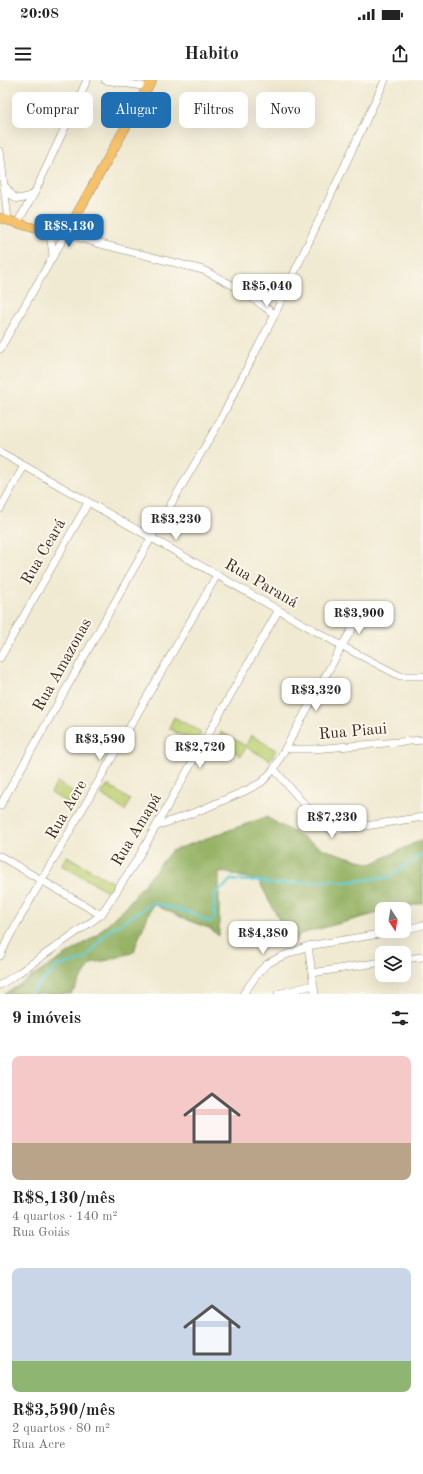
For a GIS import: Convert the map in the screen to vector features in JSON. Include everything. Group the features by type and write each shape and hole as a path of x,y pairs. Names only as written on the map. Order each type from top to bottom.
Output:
{"main road":[{"path":"4,219 44,231 68,230 150,84"}],"street":[{"path":"17,223 34,194 88,80"},
{"path":"105,80 150,84"},
{"name":"Rua Amazonas","path":"0,806 151,538 217,426 274,314 385,80"},
{"path":"0,151 4,185 4,219"},
{"path":"4,185 15,198 19,200 34,194"},
{"path":"0,349 68,230 80,238 96,243 203,270 242,290 274,314"},
{"path":"44,231 51,240 53,257"},
{"name":"Rua Paraná","path":"0,452 342,646 400,676 423,676"},
{"path":"0,509 24,466"},
{"name":"Rua Ceará","path":"0,658 88,503"},
{"name":"Rua Acre","path":"0,956 218,575"},
{"name":"Rua Amapá","path":"101,916 138,858 278,611"},
{"path":"156,826 201,810 248,790 262,782 274,769 361,614"},
{"name":"Rua Piaui","path":"285,749 313,749 423,740"},
{"path":"274,769 322,825 331,830 423,817"},
{"path":"0,856 101,916 0,984"},
{"path":"411,928 423,925"},
{"path":"244,994 259,972 267,964 278,958 308,946 375,935"},
{"path":"308,946 315,994"},
{"path":"411,958 423,956"},
{"path":"312,973 375,963"},
{"path":"278,994 313,985"}],"green space":[{"path":"174,717 201,732 196,744 169,728"},
{"path":"221,732 246,746 251,735 276,750 270,760 246,747 241,756 217,740"},
{"path":"57,782 81,797 75,808 51,793"},
{"path":"108,785 130,800 125,811 101,794"},
{"path":"266,817 323,849 371,864 423,839 423,903 411,906 411,902 375,902 375,914 300,934 292,945 259,881 219,871 219,936 209,928 187,920 153,904 134,952 109,960 92,963 71,994 5,994 94,937 127,905 171,851"},
{"path":"67,856 115,884 111,893 61,865"}],"waterway":[{"path":"30,994 58,966 86,959 106,933 153,903 195,914 204,920 211,922 215,917 215,893 224,887 230,880 259,881 273,884 336,880 345,882 389,877 423,854"}]}
